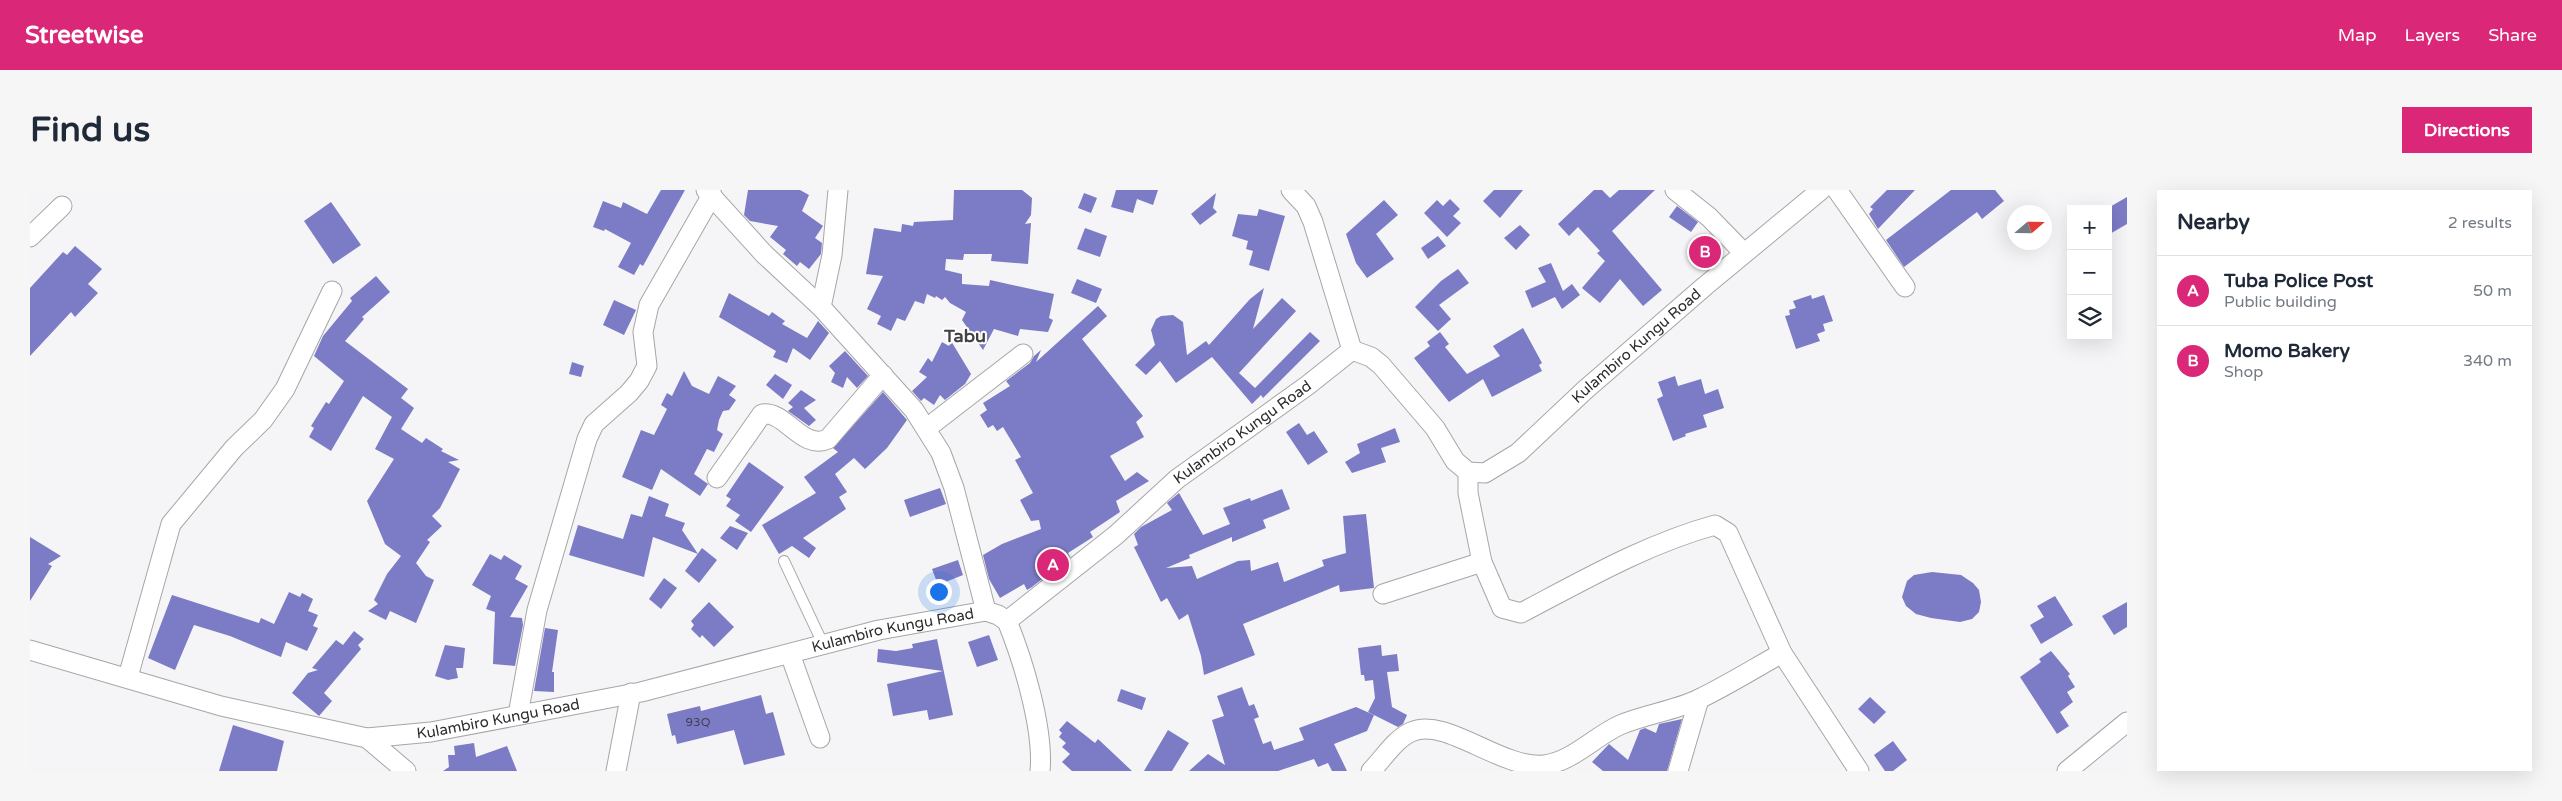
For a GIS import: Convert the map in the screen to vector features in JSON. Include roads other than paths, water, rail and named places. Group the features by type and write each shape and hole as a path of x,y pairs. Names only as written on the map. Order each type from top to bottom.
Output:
{"street":[{"path":"821,307 832,255 838,190"},
{"path":"1291,190 1306,206 1313,222 1352,350 1371,357 1381,365 1435,428 1455,461 1468,472 1468,492 1482,562 1502,608 1522,613 1614,564 1666,541 1715,525 1728,533 1782,653 1859,771"},
{"path":"1675,190 1709,217 1744,253"},
{"name":"Kulambiro Kungu Road","path":"1468,472 1485,473 1518,453 1585,390 1744,253 1821,190"},
{"path":"1836,190 1906,287"},
{"path":"518,715 537,610 587,439 594,424 629,393 639,381 647,366 644,332 649,306 709,192 764,254 821,307 914,410 927,428 941,453 954,488 986,611"},
{"path":"30,237 62,206"},
{"path":"128,677 171,524 234,448 263,420 285,389 332,291"},
{"name":"Kulambiro Kungu Road","path":"30,650 128,677 221,706 366,738 431,732 631,693 879,630 986,611 998,615 1007,621 1116,535 1177,479 1308,385 1352,350"},
{"path":"927,428 1023,354"},
{"path":"717,478 762,414 771,415 813,442 823,441 828,439 883,375"},
{"path":"1383,594 1482,562"},
{"path":"1007,621 1030,695 1039,743 1040,771"},
{"path":"1371,771 1403,737 1411,732 1428,727 1453,735 1503,764 1531,765 1554,763 1621,725 1699,699 1782,653"},
{"path":"790,654 820,738"},
{"path":"616,771 631,693"},
{"path":"1678,771 1699,699"},
{"path":"2068,771 2127,722"},
{"path":"366,738 406,771"}],"lane":[{"path":"784,561 824,644"}],"place":[{"name":"Momo Bakery","path":"1705,252"},
{"name":"Tuba Police Post","path":"1053,565"}],"district":[{"name":"Tabu","path":"965,336"}]}
